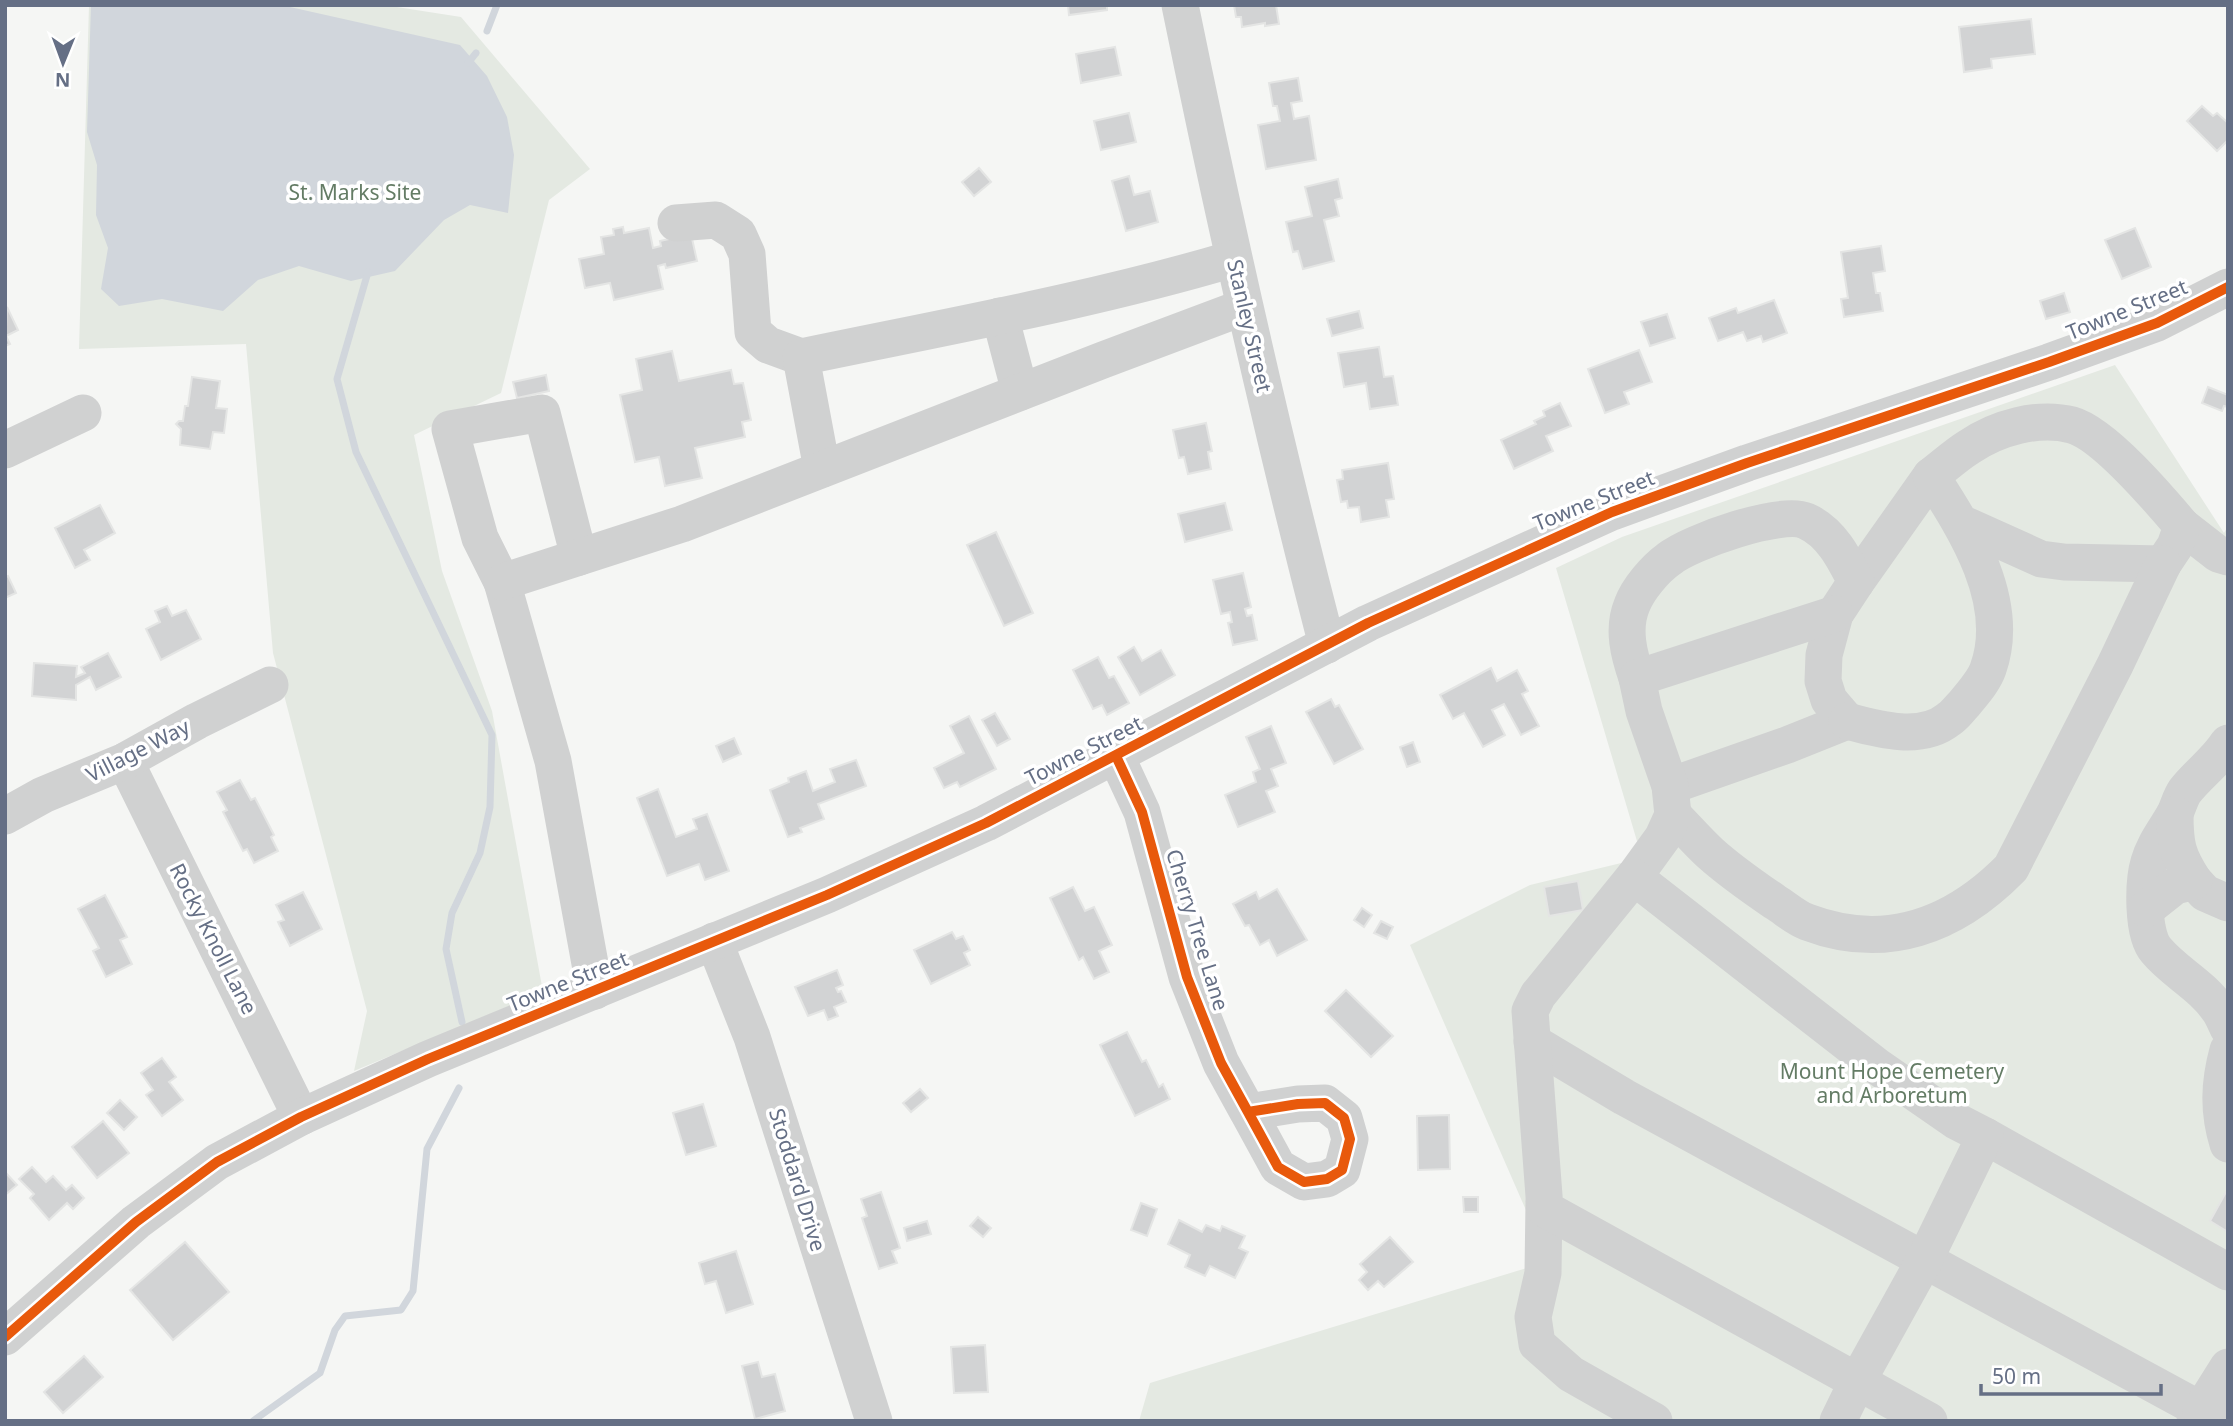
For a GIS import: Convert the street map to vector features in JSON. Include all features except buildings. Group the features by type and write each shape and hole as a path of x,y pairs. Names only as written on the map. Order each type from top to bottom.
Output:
{"street":[{"name":"Stanley Street","path":"1180,5 1244,307 1287,494 1327,645"},
{"path":"676,223 716,220 738,234 747,254 753,332 768,345 801,357 1165,279 1233,259"},
{"name":"Towne Street","path":"5,1337 136,1222 217,1162 301,1117 428,1059 827,895 986,823 1327,645 1498,562 1612,512 2157,323 2228,287"},
{"path":"502,582 682,524 1244,307"},
{"path":"1000,316 1020,392"},
{"path":"801,357 822,469"},
{"path":"1986,382 2000,431"},
{"path":"5,450 83,412"},
{"path":"579,557 542,413 450,429 480,538 502,582 553,761 595,991"},
{"path":"1931,476 1961,523 1981,566 1992,605 1993,639 1988,670 1949,719 1932,729 1880,730 1847,720 1829,700 1824,681 1824,655 1835,614 1931,476 1969,446 2000,431 2032,424 2056,423 2074,426 2092,436 2117,457 2151,490 2182,526 2218,554 2228,557"},
{"path":"1705,478 1727,531"},
{"path":"1856,582 1842,555 1821,530 1804,520 1788,517 1727,531 1670,558 1649,579 1632,604 1627,626 1629,653 1672,800 1712,855 1804,921 1839,932 1890,934 1936,923 1964,908 1990,890 2011,868 2115,665 2163,564 2175,546 2182,526"},
{"path":"1961,523 2041,559 2163,564"},
{"path":"1637,678 1835,614"},
{"name":"Village Way","path":"6,814 125,761 270,685"},
{"path":"1847,720 1672,800 1662,837 1634,877 1538,995 1530,1010 1544,1202 1545,1209 1569,1223 1710,1298 1929,1421"},
{"path":"2228,743 2185,792 2175,814 2158,839 2148,864 2146,909 2148,935 2154,948 2219,1009 2228,1028"},
{"name":"Cherry Tree Lane","path":"1116,756 1142,812 1187,977 1221,1063 1248,1112"},
{"name":"Rocky Knoll Lane","path":"125,761 301,1117"},
{"path":"2175,814 2179,859 2205,893 2228,903"},
{"path":"1634,877 1878,1066 1956,1121 2228,1272"},
{"path":"2146,909 2175,886 2194,881"},
{"name":"Stoddard Drive","path":"714,941 752,1037 874,1421"},
{"path":"1532,1042 1624,1097 1812,1198 2205,1417 2228,1367"},
{"path":"2228,1049 2220,1086 2220,1109 2228,1144"},
{"path":"1838,1421 1924,1261 1985,1136"},
{"path":"1544,1202 1543,1273 1532,1317 1537,1344 1572,1374 1654,1421"}],"green space":[{"name":"St. Marks Site","path":"89,5 384,5 461,17 590,169 549,200 501,393 414,435 442,571 492,711 543,992 354,1071 367,1011 273,653 246,344 79,349"},
{"name":"Mount Hope Cemetery and Arboretum","path":"2115,365 2224,533 2228,526 2228,1421 1139,1421 1150,1383 1530,1267 1529,1217 1410,945 1530,885 1642,858 1556,568 1622,537"}],"shaded area":[{"path":"91,5 281,5 460,45 487,76 507,117 514,155 508,213 470,205 444,220 395,271 351,281 299,266 258,280 223,311 162,299 119,306 101,289 108,248 96,215 97,165 87,132"}],"waterway":[{"path":"487,31 497,5"},
{"path":"468,63 476,53"},
{"path":"368,272 337,379 356,452 492,735 490,807 480,853 452,913 446,949 462,1022"},
{"path":"253,1421 320,1373 335,1330 345,1316 401,1310 413,1291 427,1149 459,1088"}],"cycle path":[{"path":"5,1337 136,1222 217,1162 301,1117 428,1059 827,895 986,823 1368,623 1612,512 2157,323 2228,287"},
{"path":"1116,756 1142,812 1187,977 1221,1063 1248,1112 1298,1104 1325,1103 1344,1118 1350,1139 1342,1170 1327,1179 1304,1182 1278,1167 1248,1112"}]}
